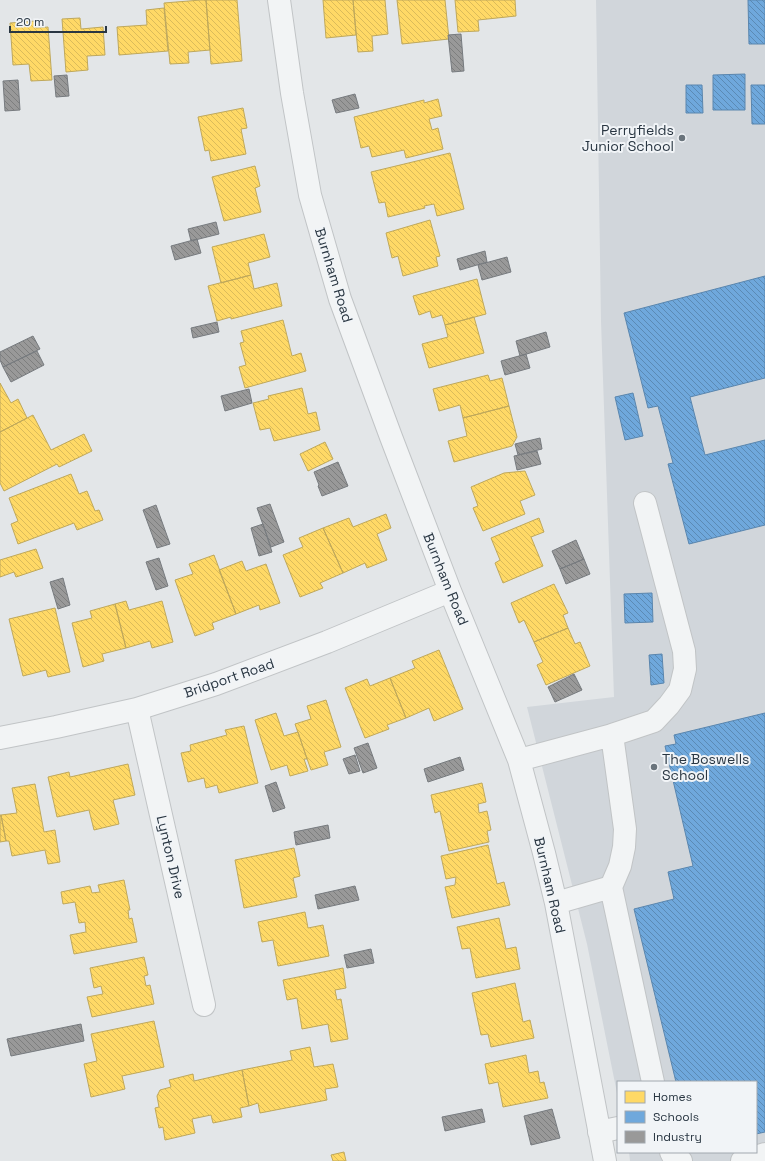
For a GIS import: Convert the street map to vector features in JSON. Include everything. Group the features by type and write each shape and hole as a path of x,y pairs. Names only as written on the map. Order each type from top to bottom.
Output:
{"street":[{"name":"Burnham Road","path":"279,0 292,93 310,195 338,292 391,437 450,591 519,760 544,853 609,1130 605,1161"},
{"path":"519,760 612,735 654,721 669,705 680,690 685,669 684,651 645,502"},
{"name":"Bridport Road","path":"0,738 137,709 216,684 312,648 450,591"},
{"name":"Lynton Drive","path":"137,709 204,1005"},
{"path":"612,735 625,829 624,848 620,866 611,887 653,1081"},
{"path":"556,903 611,887"},
{"path":"672,1153 673,1156 681,1161"},
{"path":"742,1161 765,1154"}],"shaded area":[{"name":"The Boswells School","path":"596,0 765,0 765,1161 630,1161 629,1153 757,1153 757,1081 617,1081 617,1093 587,944 527,707 614,697 601,321"}],"building: Homes":[{"path":"206,0 210,50 188,52 189,63 170,64 164,3"},
{"path":"206,0 237,0 242,61 211,64"},
{"path":"323,0 353,0 356,35 326,38"},
{"path":"353,0 385,0 388,34 372,36 373,51 358,52"},
{"path":"397,0 445,0 449,39 402,44"},
{"path":"455,0 515,0 516,16 478,20 479,31 458,32"},
{"path":"164,8 168,51 119,55 117,27 147,25 146,10"},
{"path":"80,18 81,29 103,27 105,55 87,56 88,70 66,72 62,19"},
{"path":"35,21 36,28 48,27 52,80 31,81 29,64 13,65 10,23"},
{"path":"438,99 442,116 429,119 432,130 438,128 443,149 406,158 404,150 372,157 369,146 361,148 354,117 424,100 424,103"},
{"path":"243,108 247,128 241,129 246,154 211,161 209,150 205,151 198,117"},
{"path":"450,153 464,209 437,216 434,204 424,206 425,208 388,217 385,202 379,203 371,172"},
{"path":"255,166 260,186 255,188 261,212 224,221 212,177"},
{"path":"430,220 440,256 436,257 438,266 403,276 398,256 392,258 386,233"},
{"path":"264,234 270,257 248,263 251,275 221,283 212,247"},
{"path":"251,275 254,289 277,283 282,306 217,321 208,286"},
{"path":"477,279 486,314 445,325 442,315 432,318 430,311 419,315 413,296"},
{"path":"474,317 484,353 429,368 422,344 448,337 445,325"},
{"path":"283,320 292,356 301,353 306,371 245,388 239,367 246,365 240,343 244,342 241,331"},
{"path":"488,375 490,381 502,378 509,406 463,418 460,405 439,411 433,389"},
{"path":"0,383 11,403 18,399 27,418 0,432"},
{"path":"302,388 308,414 316,412 320,430 274,441 270,428 260,430 253,403 269,399 268,396"},
{"path":"509,406 517,437 512,446 454,462 448,441 467,436 463,418"},
{"path":"33,415 51,450 84,434 92,451 59,467 57,464 4,491 0,483 0,432"},
{"path":"325,442 333,459 308,471 300,454"},
{"path":"525,471 535,495 520,501 525,514 483,531 473,508 478,506 471,487 504,473"},
{"path":"71,474 79,494 87,491 95,511 99,510 103,520 77,530 74,523 18,544 11,524 18,521 9,498"},
{"path":"386,514 391,528 377,534 387,560 367,568 365,563 343,573 323,528 349,518 353,527"},
{"path":"539,518 544,532 531,537 543,566 503,583 495,563 500,560 491,538"},
{"path":"323,528 343,573 320,583 323,588 300,597 283,555 303,547 299,538"},
{"path":"36,549 43,568 16,577 14,572 0,577 0,560"},
{"path":"214,555 236,614 212,623 214,629 195,636 175,580 193,574 189,564"},
{"path":"242,561 246,571 266,564 280,603 260,610 259,605 236,614 219,570"},
{"path":"554,584 568,613 563,615 568,628 534,642 524,620 519,623 511,603"},
{"path":"126,601 129,610 162,601 173,642 152,648 150,641 126,648 115,604"},
{"path":"115,604 126,648 102,654 104,661 83,667 72,623 92,618 90,611"},
{"path":"55,608 70,672 48,677 46,670 23,676 9,619"},
{"path":"568,628 575,644 580,642 590,666 546,685 537,665 543,662 534,642"},
{"path":"439,650 463,709 434,721 429,708 406,718 390,678 415,668 412,661"},
{"path":"390,678 406,718 387,725 389,729 365,738 345,688 367,679 370,686"},
{"path":"326,700 341,747 324,752 328,765 311,770 295,724 311,719 307,706"},
{"path":"276,713 284,736 298,732 307,759 304,759 308,771 290,776 287,765 271,770 255,720"},
{"path":"244,726 258,783 219,793 217,785 206,788 204,778 188,782 181,753 191,751 190,745 227,735 225,730"},
{"path":"128,764 135,795 113,800 119,824 94,830 89,810 57,817 48,777 69,772 70,777"},
{"path":"482,783 486,802 478,804 479,813 487,811 491,830 487,831 489,842 449,851 440,811 435,813 431,795"},
{"path":"35,784 44,832 55,830 60,862 48,864 45,850 12,856 9,841 6,841 1,815 17,813 12,788"},
{"path":"0,815 6,841 0,842"},
{"path":"488,845 497,884 504,882 510,905 452,918 445,887 455,885 456,877 446,879 441,856"},
{"path":"294,848 300,876 293,878 297,897 244,908 235,860"},
{"path":"124,880 130,910 128,910 129,919 132,918 137,942 74,954 70,935 86,932 85,922 79,923 75,902 63,904 61,892 90,886 92,893 100,892 98,885"},
{"path":"305,912 308,928 323,925 329,956 278,966 273,940 262,942 258,922"},
{"path":"499,918 506,949 516,947 520,969 476,978 470,948 462,949 457,927"},
{"path":"144,957 148,975 144,976 146,986 150,985 154,1004 92,1017 87,997 103,994 101,986 94,988 90,968"},
{"path":"343,968 346,988 335,990 337,1000 341,999 348,1039 331,1042 328,1024 302,1029 297,998 287,1000 283,980"},
{"path":"515,983 523,1022 530,1020 534,1038 491,1047 488,1034 481,1035 472,993"},
{"path":"154,1021 164,1067 122,1076 125,1089 91,1097 84,1064 97,1061 91,1034"},
{"path":"310,1047 314,1067 333,1064 338,1087 325,1089 327,1100 260,1113 258,1103 249,1106 242,1070 292,1060 290,1051"},
{"path":"526,1055 529,1073 538,1071 540,1083 544,1082 548,1098 503,1107 498,1082 489,1084 485,1064"},
{"path":"242,1070 249,1106 240,1108 242,1117 213,1123 211,1115 192,1119 195,1133 165,1140 163,1127 159,1128 155,1108 159,1107 157,1096 160,1090 171,1087 169,1080 193,1074 194,1081"},
{"path":"344,1152 346,1161 333,1161 331,1155"}],"building: Schools":[{"path":"748,0 765,0 765,44 749,44"},
{"path":"745,74 745,110 713,110 713,75"},
{"path":"686,85 702,85 703,113 686,113"},
{"path":"751,85 765,85 765,124 752,124"},
{"path":"765,276 765,378 690,397 705,455 765,440 765,525 689,544 668,464 673,463 658,406 648,408 624,313"},
{"path":"633,393 643,436 625,440 615,397"},
{"path":"652,593 653,622 625,623 624,594"},
{"path":"662,654 664,683 651,685 649,655"},
{"path":"765,713 765,1132 757,1134 757,1081 676,1081 634,909 674,899 668,872 693,866 665,746 676,744 674,735"}],"building: Industry":[{"path":"461,34 464,71 452,72 448,35"},
{"path":"67,75 69,96 56,97 54,76"},
{"path":"18,80 20,110 5,111 3,81"},
{"path":"355,94 359,108 336,113 332,100"},
{"path":"216,222 219,234 191,241 188,229"},
{"path":"197,239 201,253 175,260 171,246"},
{"path":"485,251 487,262 460,270 457,259"},
{"path":"507,257 511,272 482,280 478,265"},
{"path":"217,322 219,332 193,338 191,328"},
{"path":"546,332 550,347 520,356 516,341"},
{"path":"33,336 40,349 3,367 0,360 0,352"},
{"path":"37,351 44,365 11,382 3,367"},
{"path":"526,354 530,368 505,375 501,361"},
{"path":"249,389 252,403 225,411 221,396"},
{"path":"540,438 542,449 518,455 515,444"},
{"path":"537,451 541,464 517,470 514,456"},
{"path":"338,462 348,486 322,496 314,472"},
{"path":"270,504 284,542 271,547 257,508"},
{"path":"156,505 170,544 157,548 143,510"},
{"path":"263,524 272,552 259,556 251,528"},
{"path":"576,540 584,559 560,569 552,551"},
{"path":"159,558 168,586 156,590 146,562"},
{"path":"584,559 590,574 566,584 560,569"},
{"path":"63,578 70,605 58,609 50,582"},
{"path":"574,674 582,690 555,702 548,687"},
{"path":"368,743 377,768 363,773 354,748"},
{"path":"355,755 360,771 349,774 343,759"},
{"path":"460,757 464,770 428,782 424,769"},
{"path":"276,782 285,808 273,812 265,786"},
{"path":"328,825 330,838 296,845 294,832"},
{"path":"355,886 359,900 318,909 315,895"},
{"path":"371,949 374,963 347,968 344,955"},
{"path":"81,1024 84,1041 11,1056 7,1039"},
{"path":"482,1109 485,1122 445,1131 442,1117"},
{"path":"552,1109 560,1138 531,1145 524,1116"}],"place":[{"name":"Perryfields Junior School","path":"682,138"},
{"name":"The Boswells School","path":"654,767"}]}
